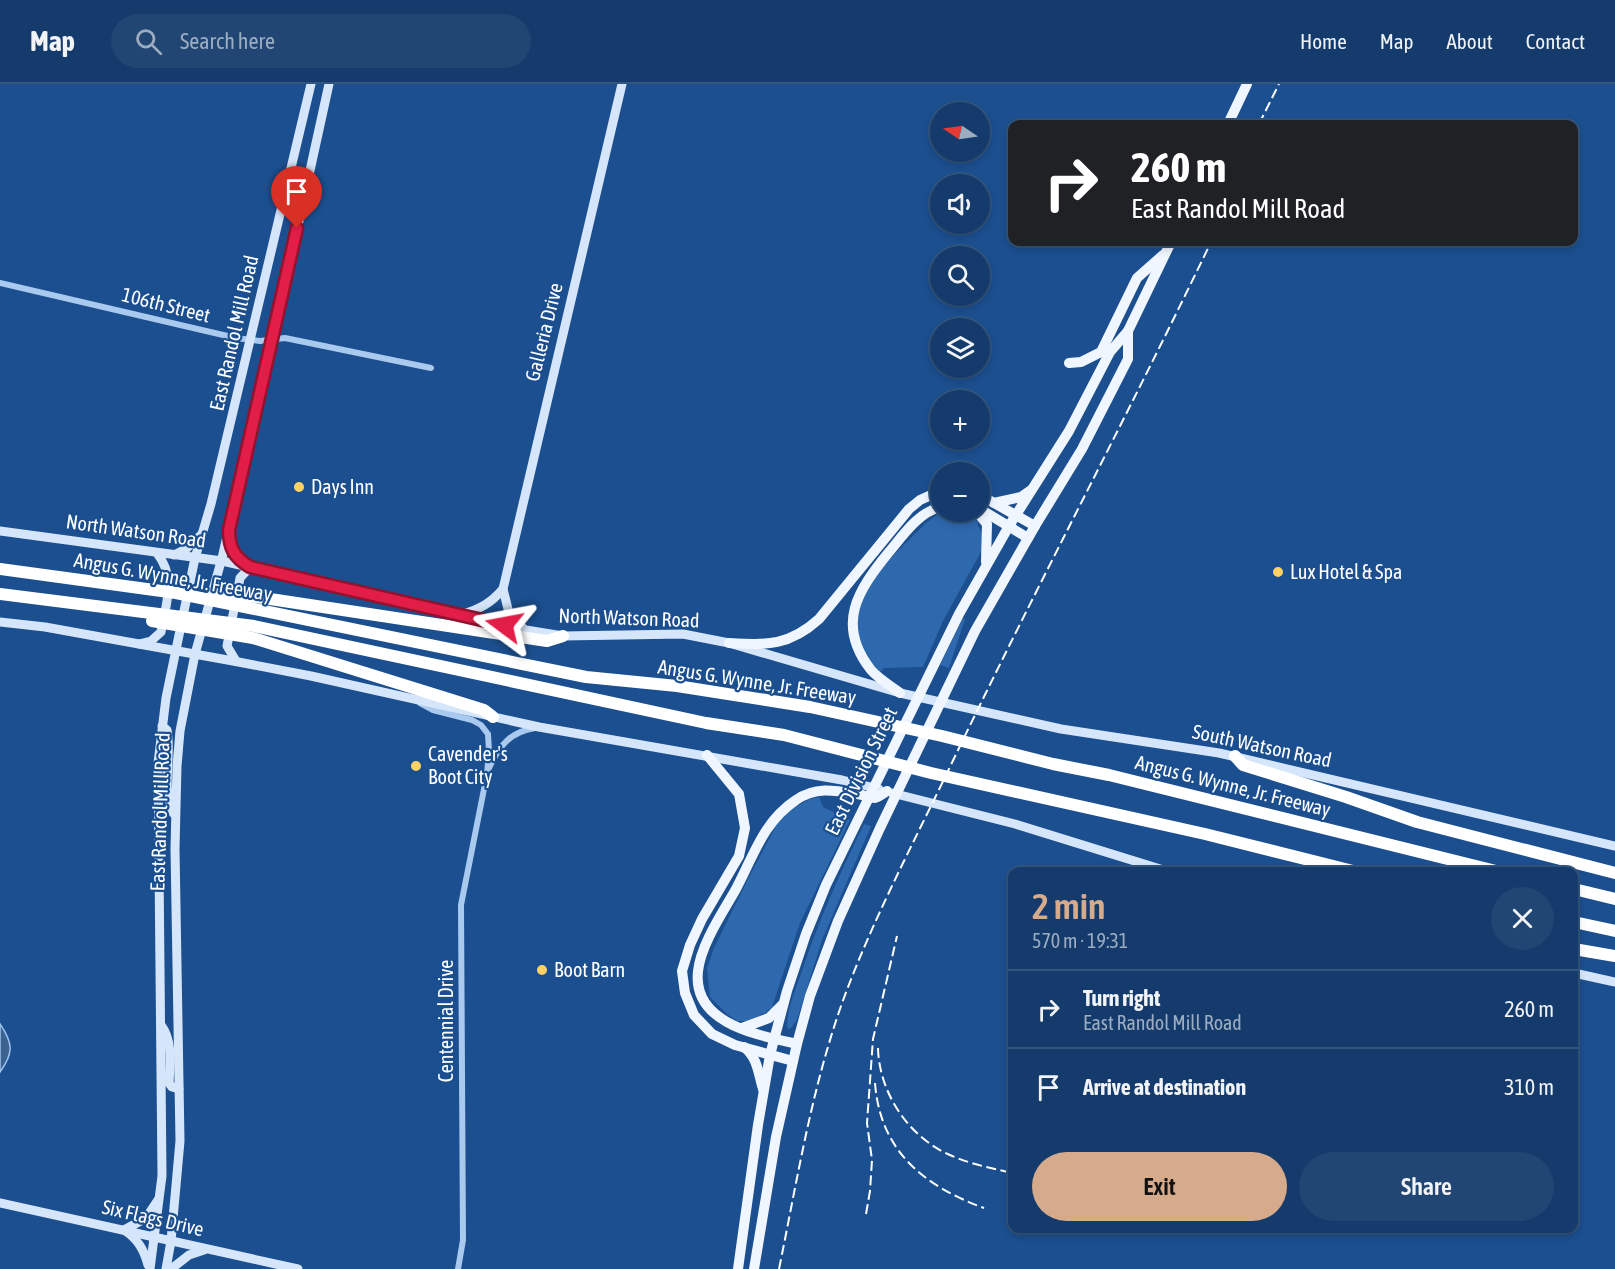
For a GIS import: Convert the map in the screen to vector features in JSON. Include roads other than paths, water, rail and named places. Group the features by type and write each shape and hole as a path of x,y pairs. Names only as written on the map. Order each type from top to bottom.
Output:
{"highway":[{"name":"Angus G. Wynne, Jr. Freeway","path":"0,569 256,603 586,677 677,686 810,707 1109,775 1480,867"},
{"path":"0,594 111,608 133,617 253,632 484,710 493,717"},
{"path":"256,603 547,641 563,636"},
{"name":"Angus G. Wynne, Jr. Freeway","path":"253,632 706,723 784,735 931,773 1205,834 1337,867"},
{"path":"1235,756 1243,765 1417,822 1615,873"},
{"path":"1578,890 1615,899"},
{"path":"1578,923 1615,931"},
{"path":"1578,950 1615,956"}],"main road":[{"name":"East Randol Mill Road","path":"150,1269 160,1195 162,1142 157,796 162,726 195,558 203,533 310,84"},
{"name":"East Randol Mill Road","path":"166,1269 171,1241 180,1141 175,818 180,731 195,654 222,561 329,84"},
{"name":"Galleria Drive","path":"503,589 622,84"},
{"path":"1230,120 1247,84"},
{"path":"1069,363 1081,362 1101,352 1137,278 1169,246"},
{"name":"East Division Street","path":"738,1269 770,1055 806,934 826,885 933,663 1009,526 1070,431 1110,352 1128,331 1169,246"},
{"name":"East Division Street","path":"754,1269 776,1137 793,1060 824,957 842,910 956,669 994,596 1082,449 1128,359 1128,331"},
{"path":"994,503 1021,497 1034,489"},
{"path":"729,643 775,644 790,639 810,627 909,508 930,496"},
{"path":"990,501 1035,526"},
{"path":"900,693 873,671 860,653 854,640 854,610 865,582 901,538 930,511"},
{"path":"990,516 1028,538"},
{"path":"986,522 988,537 986,565"},
{"path":"229,530 230,546 234,554 250,567 240,578 227,646 236,661"},
{"name":"North Watson Road","path":"0,531 222,561 526,630 563,636 683,634 729,643 900,693"},
{"path":"174,555 186,549 203,533"},
{"path":"137,644 151,641 161,632 170,582 166,566 157,553"},
{"path":"460,615 483,608 503,589"},
{"path":"503,589 510,617 526,630"},
{"path":"0,622 45,627 236,661 539,727 866,784 1016,824 1154,867"},
{"name":"South Watson Road","path":"900,693 1061,729 1235,756 1615,846"},
{"path":"162,726 167,730 169,738 166,783 175,818"},
{"path":"707,755 739,794 745,828 739,856 702,919 690,945 682,971 685,993 694,1015 712,1034 743,1047 793,1060"},
{"path":"797,1044 739,1029 708,1009 701,994 698,972 713,929 754,849 774,817 807,793 826,789 875,798 887,791"},
{"path":"1578,974 1615,982"},
{"path":"739,1029 769,1018 784,1002"},
{"path":"161,1025 170,1041 169,1083 172,1088 179,1089"},
{"path":"743,1047 751,1053 756,1062 764,1092"},
{"path":"124,1230 146,1218 160,1195"},
{"name":"Six Flags Drive","path":"0,1203 298,1269"},
{"path":"124,1230 134,1236 141,1246 150,1269"},
{"path":"171,1269 189,1255 207,1249"}],"street":[{"name":"106th Street","path":"0,284 121,310 201,331 260,341 285,338 431,368"},
{"name":"Centennial Drive","path":"416,701 433,710 472,720 481,725 488,735 487,774 461,905 463,1240 458,1269"},
{"name":"Centennial Drive","path":"487,774 495,756 508,738 520,730 539,727"}],"railway":[{"path":"1261,120 1279,84"},
{"path":"779,1269 821,1071 852,976 891,887 980,704 1209,246"},
{"path":"866,1214 872,1160 867,1123 873,1039 897,936"},
{"path":"878,1048 884,1081 890,1096 909,1125 921,1137 950,1155 1008,1172"},
{"path":"875,1083 879,1107 886,1128 896,1147 909,1163 942,1189 984,1208"}],"place":[{"name":"Days Inn","path":"299,487"},
{"name":"Lux Hotel & Spa","path":"1278,572"},
{"name":"Cavender's Boot City","path":"416,766"},
{"name":"Boot Barn","path":"542,970"}]}
